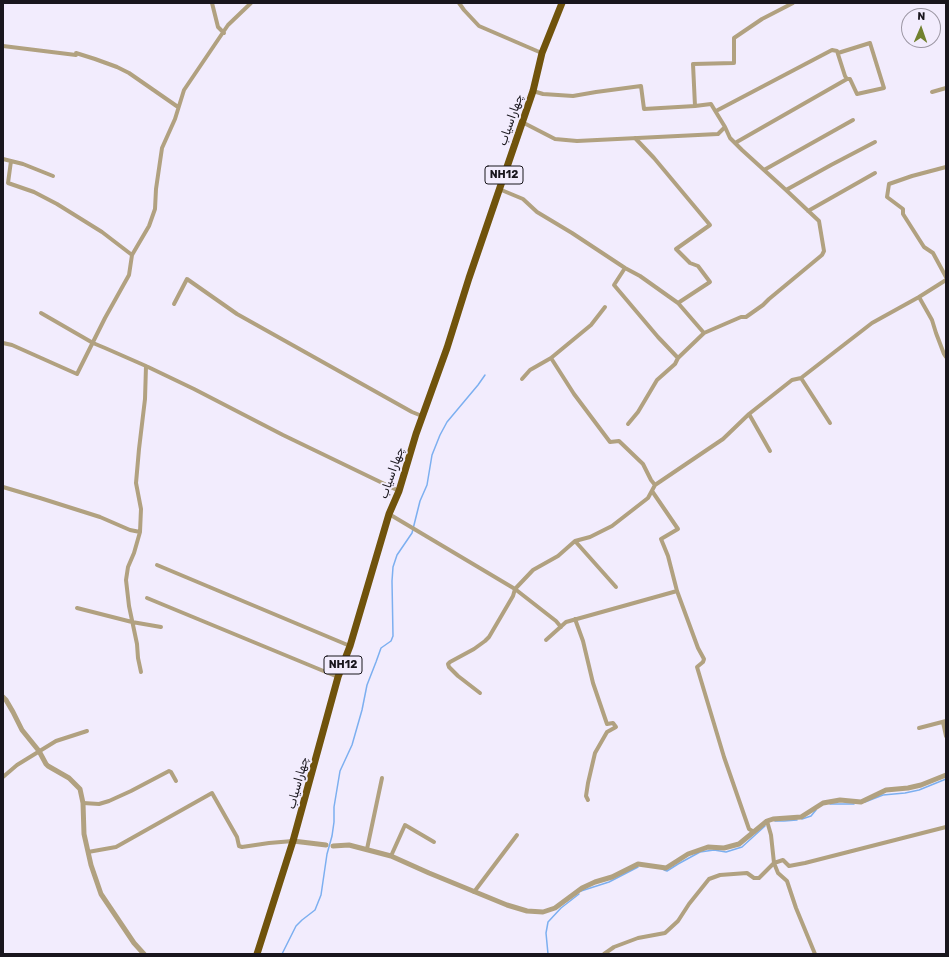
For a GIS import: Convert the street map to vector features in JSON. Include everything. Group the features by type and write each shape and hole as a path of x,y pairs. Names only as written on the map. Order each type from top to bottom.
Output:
{"highway":[{"name":"چهاراسیاب","path":"257,954 293,841 338,676 350,646 389,514 399,491 422,416 447,348 469,278 533,91 542,53 562,3"}],"street":[{"path":"212,3 218,27 224,32"},
{"path":"3,343 12,345 77,374 105,318 129,276 132,254 149,226 155,209 156,189 162,148 175,119 184,90 228,25 251,3"},
{"path":"459,3 479,26 542,53"},
{"path":"695,106 693,64 734,63 734,38 762,19 793,3"},
{"path":"716,111 832,50 837,51 847,79 850,79 857,94 884,88 870,43 838,53"},
{"path":"3,46 76,56 76,53 95,59 129,73 178,108"},
{"path":"735,143 847,79"},
{"path":"533,91 543,94 573,96 641,86 644,109 711,104 730,138 819,221 824,251 822,255 763,305 746,317 741,317 704,333 658,380 638,412 628,424"},
{"path":"932,92 946,88"},
{"path":"764,170 853,120"},
{"path":"522,122 555,139 577,141 718,134 725,127"},
{"path":"635,138 654,158 710,225 676,249 690,263 698,266 710,282 678,302"},
{"path":"786,190 875,142"},
{"path":"3,159 23,164 53,176"},
{"path":"11,161 8,183 34,192 57,204 102,232 132,254"},
{"path":"480,693 458,676 448,664 474,649 489,637 513,596 515,589 533,570 558,556 575,541 590,537 612,526 648,498 655,485 723,439 748,414 792,380 802,378 872,323 919,297 946,278 933,253 924,247 903,214 903,209 887,197 889,184 946,167"},
{"path":"808,211 875,173"},
{"path":"499,189 523,199 537,212 640,276 678,302 704,333"},
{"path":"625,268 614,285 658,338 678,358"},
{"path":"174,304 187,279 237,314 422,416"},
{"path":"919,297 932,320 946,358"},
{"path":"522,379 530,370 551,358 591,325 605,307"},
{"path":"41,313 93,343 194,388 283,435 399,491"},
{"path":"551,358 574,394 610,442 619,441 644,464 651,480 655,485"},
{"path":"141,672 129,606 127,574 140,532 141,509 136,483 145,399 146,366"},
{"path":"802,378 830,423"},
{"path":"748,414 770,451"},
{"path":"3,487 100,517 130,530 140,532"},
{"path":"652,491 678,529 661,539 668,556 677,591 698,648 704,659 703,662 697,667 724,757 749,829 754,832"},
{"path":"389,514 515,589 556,621 561,627"},
{"path":"575,541 616,586"},
{"path":"157,565 350,646"},
{"path":"546,640 566,622 677,591"},
{"path":"147,598 338,676"},
{"path":"77,608 132,622 161,627"},
{"path":"575,619 593,683 607,724 613,723 616,727 608,732 595,753 586,796 588,800"},
{"path":"3,698 14,712 22,730 39,751 46,764 69,778 80,789 83,803 84,834 91,865 101,894 134,943 144,954"},
{"path":"919,728 945,722 946,736"},
{"path":"3,777 17,765 56,741 86,732"},
{"path":"83,803 99,804 108,801 169,771 176,780"},
{"path":"88,852 116,847 212,793 237,837 239,846 242,847 293,841 333,846 349,845 391,856 507,905 528,911 544,912 555,908 582,888 612,877 638,864 666,868 688,854 708,846 724,848 739,844 766,821 801,817 823,803 840,800 861,802 886,790 921,785 946,775"},
{"path":"367,849 382,778"},
{"path":"766,821 771,835 774,863 778,873 787,882 796,908 816,954"},
{"path":"391,856 406,825 434,842"},
{"path":"604,954 614,947 638,938 665,933 678,921 689,904 709,879 720,875 747,873 754,878 759,878 774,863 783,860 789,866 805,863 946,827"},
{"path":"474,892 517,835"}],"waterway":[{"path":"282,954 296,926 315,910 321,895 327,854 332,836 334,807 340,771 352,745 362,710 367,685 381,648 391,641 393,636 393,567 397,555 412,533 420,501 427,485 432,455 447,422 485,375"},
{"path":"865,802 883,795 919,790 946,779"},
{"path":"830,804 854,804"},
{"path":"802,819 811,816 816,810"},
{"path":"775,821 797,820"},
{"path":"664,870 667,871 700,852 714,850 726,852 742,847 765,826"},
{"path":"581,891 609,882 638,867"},
{"path":"548,954 546,933 548,922 561,908 579,894"}]}
